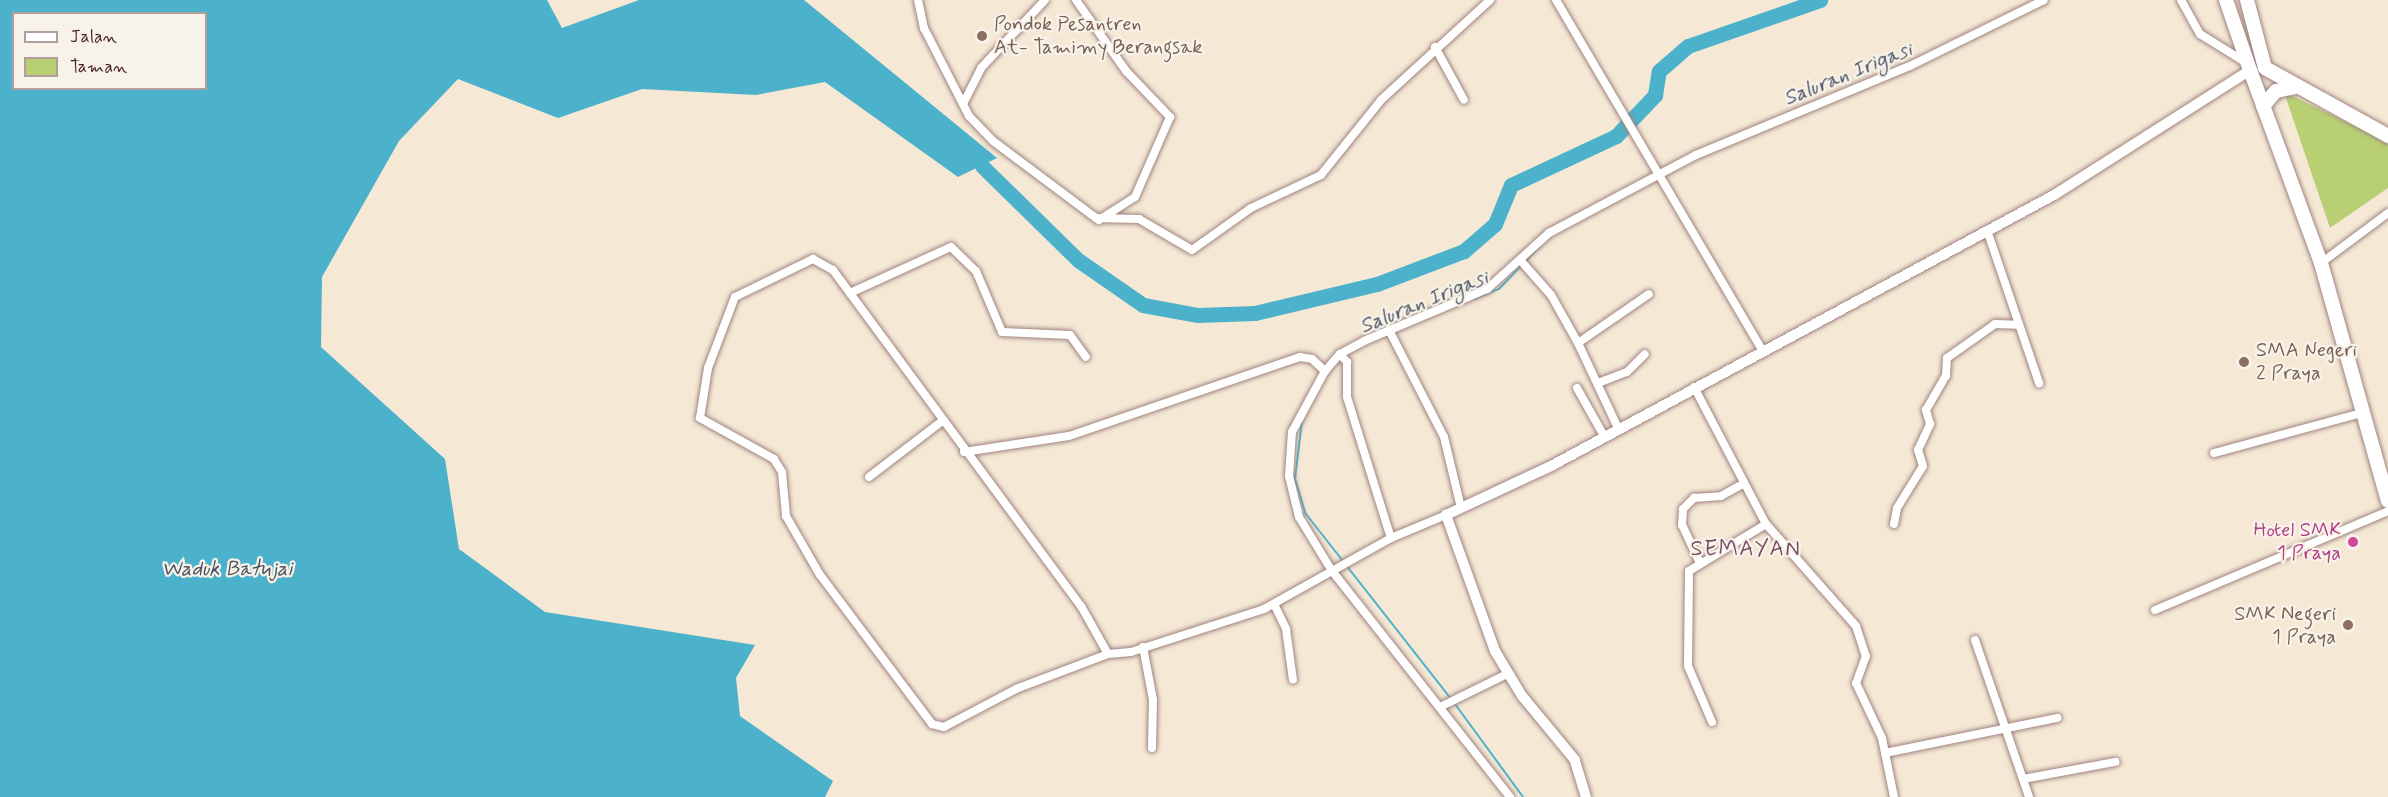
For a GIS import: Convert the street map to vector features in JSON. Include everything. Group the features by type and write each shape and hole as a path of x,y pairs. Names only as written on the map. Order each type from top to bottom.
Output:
{"main road":[{"path":"2226,0 2322,263 2388,501"},
{"path":"2247,0 2265,68 2295,87 2388,135"},
{"path":"2264,106 2276,91 2295,87"}],"street":[{"path":"918,0 924,28 964,102 971,120 993,141 1099,220 1139,219 1195,249 1251,208 1321,175 1381,100 1435,47 1490,0"},
{"path":"964,102 981,68 1045,0"},
{"path":"1076,0 1126,71 1170,117 1135,197 1099,220"},
{"path":"1556,0 1667,185 1762,350"},
{"path":"1510,797 1333,571 1303,526 1289,476 1294,425 1325,371 1343,357 1390,331 1487,289 1523,263 1555,230 1661,175 1779,116 1910,66 2044,0"},
{"path":"1108,654 1075,598 941,422 833,270 813,259 735,297 708,368 699,414 704,424 774,459 782,472 786,516 820,575 932,724 944,727 1016,689 1108,654 1143,647 1274,604 1392,538 1461,508 1604,436 2054,195 2249,67 2200,34 2181,0"},
{"path":"1435,47 1464,100"},
{"path":"2322,263 2388,213"},
{"path":"1987,230 2039,383"},
{"path":"850,293 951,247 976,271 1002,332 1070,335 1086,357"},
{"path":"1523,263 1578,343 1618,428"},
{"path":"1578,343 1649,294"},
{"path":"1894,524 1897,508 1923,466 1918,450 1930,424 1926,410 1946,376 1947,358 1995,324 2019,325"},
{"path":"1390,331 1444,437 1461,508"},
{"path":"1598,383 1627,372 1645,354"},
{"path":"964,452 1080,433 1300,357 1308,357 1325,371"},
{"path":"1343,357 1347,397 1392,538"},
{"path":"1694,387 1766,524 1856,626 1866,656 1856,681 1886,753 1886,777 1894,797"},
{"path":"1578,388 1604,436"},
{"path":"2214,453 2365,412"},
{"path":"869,477 941,422"},
{"path":"1699,561 1682,525 1683,509 1694,498 1721,496 1744,483"},
{"path":"2155,610 2388,511"},
{"path":"1446,515 1507,674 1568,749 1586,797"},
{"path":"1712,722 1688,666 1688,575 1699,561 1766,524"},
{"path":"1274,604 1287,629 1293,680"},
{"path":"1975,640 2030,797"},
{"path":"1143,647 1153,700 1152,748"},
{"path":"1440,707 1507,674"},
{"path":"1886,753 2056,718"},
{"path":"2024,779 2115,762"}],"green space":[{"path":"2284,92 2388,142 2388,188 2330,228"}],"water":[{"name":"Waduk Batujai","path":"0,0 547,0 562,28 639,0 804,0 997,158 958,177 825,82 756,95 642,89 558,118 458,79 399,141 322,277 321,347 445,459 459,549 545,612 755,645 736,678 740,716 833,781 825,797 0,797"}],"waterway":[{"path":"982,166 1078,260 1143,305 1198,315 1255,313 1377,284 1464,251 1495,224 1511,185 1616,136 1655,95 1659,71 1688,46 1820,0"},
{"name":"Saluran Irigasi","path":"1474,299 1499,289 1539,247"},
{"name":"Saluran Irigasi","path":"1302,421 1295,479 1306,514 1451,699"},
{"name":"Saluran Irigasi","path":"1455,704 1523,797"}],"place":[{"name":"Pondok Pesantren At- Tamimy Berangsak","path":"982,36"},
{"name":"SMA Negeri 2 Praya","path":"2244,362"},
{"name":"Hotel SMK 1 Praya","path":"2353,542"},
{"name":"SMK Negeri 1 Praya","path":"2348,625"}],"district":[{"name":"SEMAYAN","path":"1746,550"}]}
